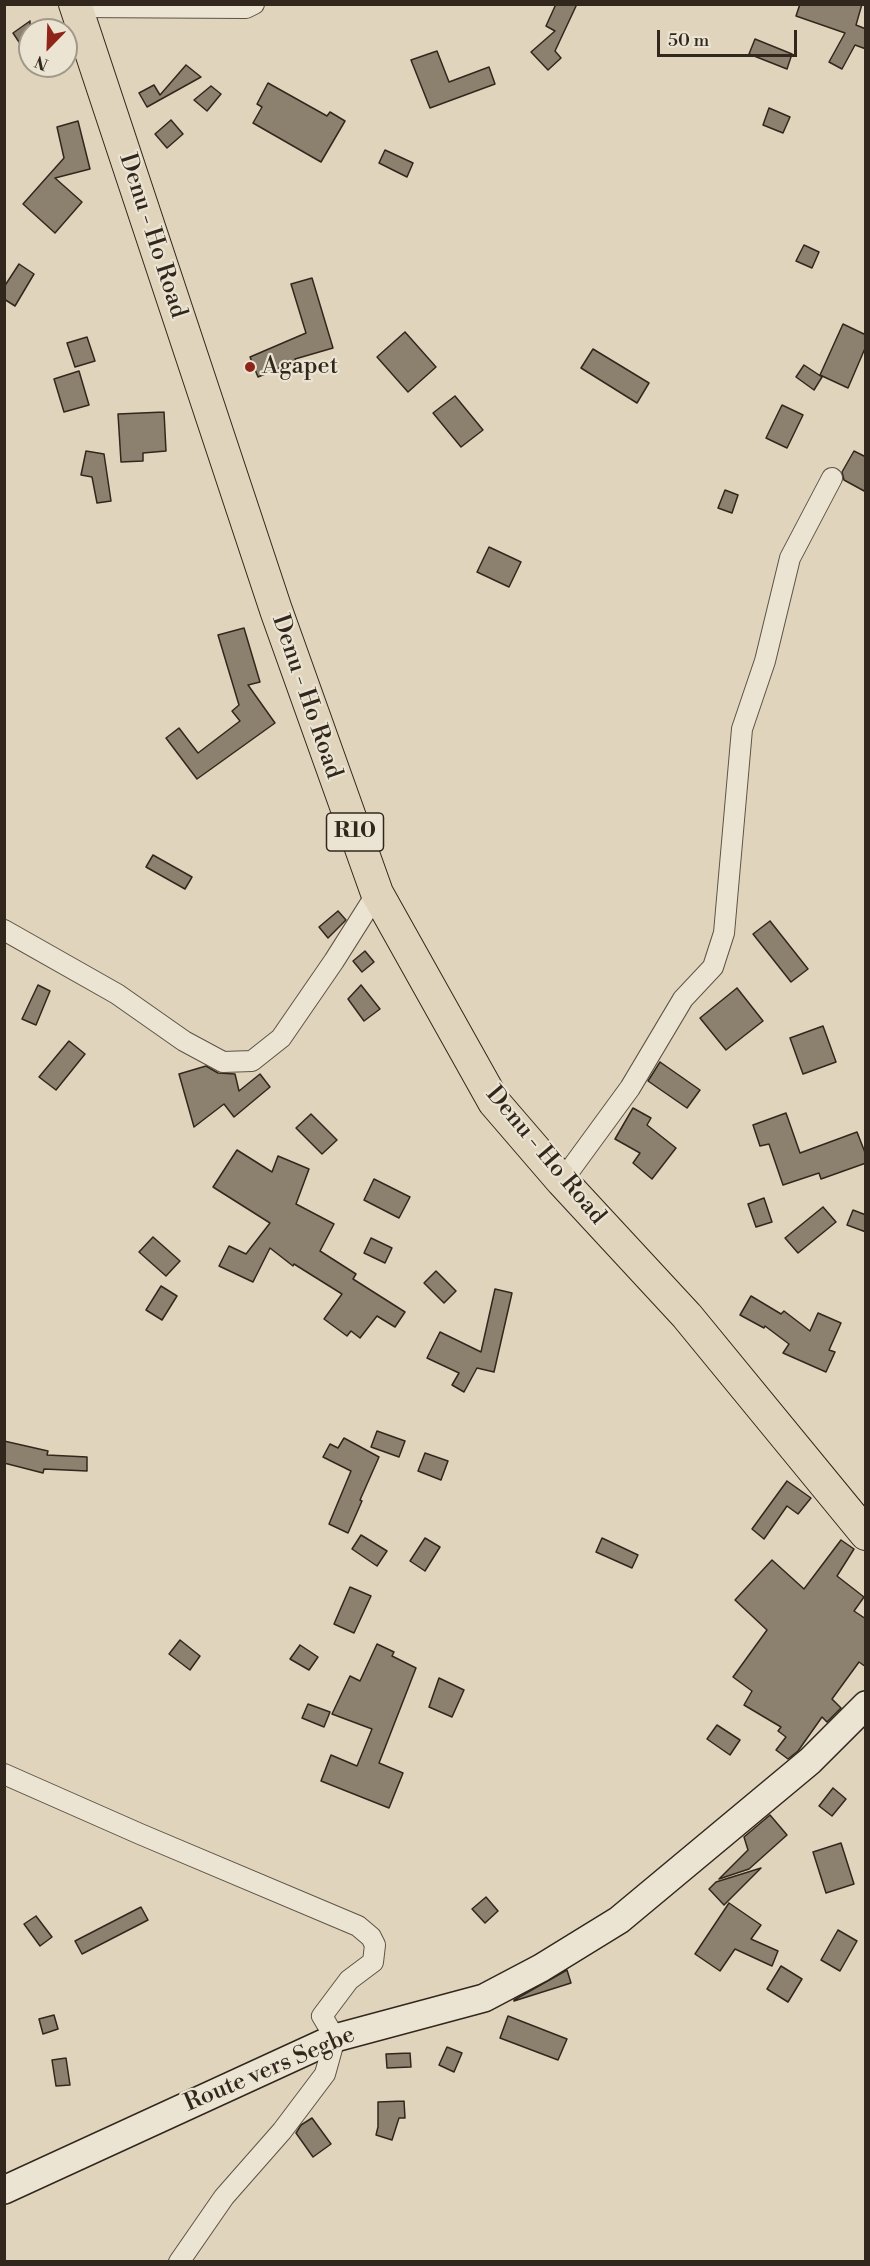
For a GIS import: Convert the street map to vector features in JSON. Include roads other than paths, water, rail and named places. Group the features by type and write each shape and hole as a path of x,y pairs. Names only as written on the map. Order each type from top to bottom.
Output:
{"main road":[{"name":"Denu - Ho Road","path":"75,6 276,610 377,893 494,1102 562,1181 687,1316 866,1534"},
{"name":"Route vers Segbe","path":"4,2190 335,2038 484,1998 541,1968 619,1920 810,1761 866,1706"}],"street":[{"path":"75,6 246,8 254,4"},
{"path":"562,1181 630,1088 683,999 713,967 724,933 741,729 765,661 790,558 832,478"},
{"path":"4,930 117,994 184,1041 223,1062 252,1060 281,1038 377,893"},
{"path":"4,1774 358,1926 371,1937 375,1944 373,1962 349,1980 322,2016 335,2038 325,2074 282,2131 224,2197 179,2262"}],"place":[{"name":"Agapet","path":"250,367"}]}
